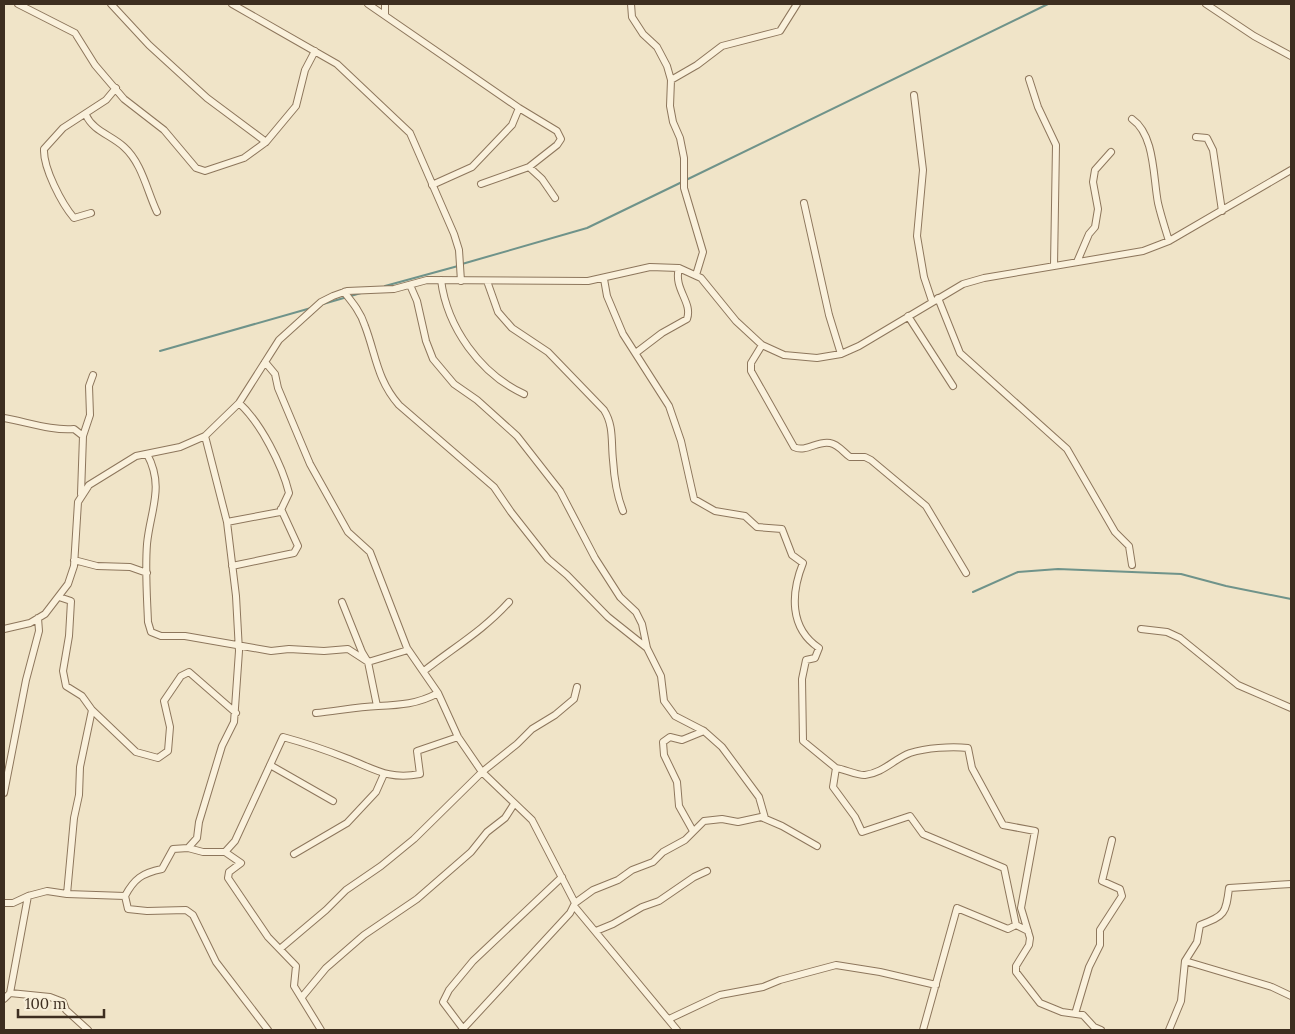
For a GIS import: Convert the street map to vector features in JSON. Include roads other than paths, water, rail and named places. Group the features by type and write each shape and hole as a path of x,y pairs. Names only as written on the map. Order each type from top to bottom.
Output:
{"street":[{"path":"18,4 74,33 95,65 124,99 164,130 196,168 205,171 244,158 266,142 296,106 305,70 315,51"},
{"path":"111,4 148,45 206,98 266,142"},
{"path":"232,4 337,64 410,133 459,250 461,281"},
{"path":"368,4 519,108 557,131 561,139 557,145 530,168 481,184"},
{"path":"385,4 385,14"},
{"path":"631,4 632,17 643,34 657,47 667,66 671,80 670,106 684,158 684,188 703,252 696,275"},
{"path":"671,80 697,66 722,46 780,31 797,4"},
{"path":"1206,4 1254,36 1291,56"},
{"path":"1029,79 1038,107 1056,145 1054,266"},
{"path":"91,212 73,218 44,158 44,147 64,128 106,100 116,88"},
{"path":"914,95 922,170 917,236 924,277 960,353 1067,449 1115,532 1129,546 1132,565"},
{"path":"432,185 472,167 512,125 519,108"},
{"path":"86,115 90,125 124,147 138,164 157,212"},
{"path":"1132,119 1140,124 1150,151 1158,204 1169,241"},
{"path":"1196,137 1207,138 1213,150 1222,211"},
{"path":"1077,262 1089,234 1095,227 1098,209 1093,188 1095,170 1111,152"},
{"path":"530,168 542,179 555,198"},
{"path":"81,494 89,485 136,456 180,447 205,436 239,403 279,340 321,302 344,292 394,289 427,280 588,281 604,279 650,267 679,268 696,275 711,288 736,321 762,345 784,354 802,358 816,358 841,354 859,346 963,284 1143,251 1169,241 1291,170"},
{"path":"804,203 828,315 841,354"},
{"path":"637,352 662,333 687,320 688,308 676,278 679,268"},
{"path":"604,279 608,296 624,334 669,406 681,441 694,499 714,511 745,516 757,528 782,529 792,555 804,562 796,581 794,612 807,640 819,648 815,658 806,660 802,679 803,741 836,768 849,770 862,776 877,773 909,754 958,747 968,748 972,768 1004,825 1035,831 1021,908 1030,938 1029,945 1016,966 1016,972 1040,1003 1050,1009 1082,1015 1094,1027 1101,1030"},
{"path":"441,280 444,303 469,350 508,386 524,394"},
{"path":"487,281 498,312 512,328 548,352 604,410 609,418 612,425 613,462 623,511"},
{"path":"410,285 433,359 454,384 477,400 517,436 560,491 595,558 620,597 636,612 642,624 647,648 661,676 664,701 675,716 704,730 722,747 759,797 764,818"},
{"path":"344,292 355,306 365,324 380,377 388,393 398,405 494,487 548,559 567,575 608,617 647,648"},
{"path":"908,316 953,386"},
{"path":"762,345 751,363 751,371 794,447 801,449 828,442 836,445 850,457 865,457 871,460 926,506 966,573"},
{"path":"265,362 275,374 278,388 310,464 348,532 370,552 408,650 424,670 438,693 458,737 482,772 532,820 575,904 678,1030"},
{"path":"4,629 18,627 45,614 68,584 74,560 78,502 81,494 83,436 90,415 89,386 93,375"},
{"path":"227,522 280,512 288,493 285,479 262,433 239,403"},
{"path":"4,418 29,421 58,430 74,429 83,436"},
{"path":"188,848 197,838 199,822 222,746 236,713 238,644 232,566 227,522 205,436"},
{"path":"147,454 156,480 156,498 148,543 147,572 148,622 151,632 160,636 185,636 271,650 324,651 348,649 368,662 408,650"},
{"path":"232,566 294,553 298,546 282,509"},
{"path":"74,560 97,566 130,567 147,572"},
{"path":"59,597 70,602 69,636 63,670 66,686 82,696 92,710 136,752 158,758 168,750 170,727 164,701 181,676 189,672 236,713"},
{"path":"342,602 362,652 368,662 377,706"},
{"path":"424,670 497,616 509,602"},
{"path":"4,793 26,680 39,631 38,618"},
{"path":"1141,629 1166,632 1180,638 1238,685 1291,708"},
{"path":"281,948 326,910 346,890 414,840 482,772 517,744 532,729 555,715 574,699 577,687"},
{"path":"316,713 377,706 407,705 425,700 438,693"},
{"path":"67,894 74,818 79,795 80,767 92,710"},
{"path":"693,831 679,806 677,782 664,755 663,742 670,737 682,740 704,730"},
{"path":"225,852 235,841 284,737 346,758 384,774 404,777 420,774 417,751 458,737"},
{"path":"270,765 334,801"},
{"path":"836,768 833,787 856,816 862,832 910,816 923,834 1004,868 1016,925"},
{"path":"294,854 347,823 376,792 384,774"},
{"path":"302,997 326,968 364,935 417,899 471,852 487,832 505,818 514,804"},
{"path":"562,877 473,961 449,990 443,1002 463,1030 570,913 575,904 593,890 618,880 632,870 654,862 663,852 685,840 704,821 722,819 738,822 761,817 817,846"},
{"path":"1074,1014 1089,967 1100,945 1100,930 1122,896 1120,889 1102,880 1112,840"},
{"path":"268,1030 216,962 193,915 186,910 147,911 128,909 125,896 133,882 146,872 162,868 173,849 188,848 203,852 225,852 241,864 230,872 228,878 268,937 281,948 296,966 294,986 321,1030"},
{"path":"596,930 614,924 642,907 659,901 694,877 708,871"},
{"path":"1169,1030 1181,1001 1185,961 1197,942 1200,925 1217,918 1226,910 1229,888 1291,884"},
{"path":"4,903 47,891 67,894 125,896"},
{"path":"4,998 10,993 28,896"},
{"path":"922,1030 957,908 1008,929 1016,925"},
{"path":"1016,925 1028,931"},
{"path":"1185,961 1272,987 1291,996"},
{"path":"669,1019 720,995 763,987 780,980 836,965 880,972 936,985"},
{"path":"10,993 50,997 63,1002 66,1010 88,1030"}],"waterway":[{"path":"686,180 1048,4"},
{"path":"462,264 587,228 682,182"},
{"path":"385,286 458,266"},
{"path":"323,304 361,293"},
{"path":"160,351 311,308"},
{"path":"973,592 1018,572 1058,569 1181,574 1226,586 1291,599"}]}
